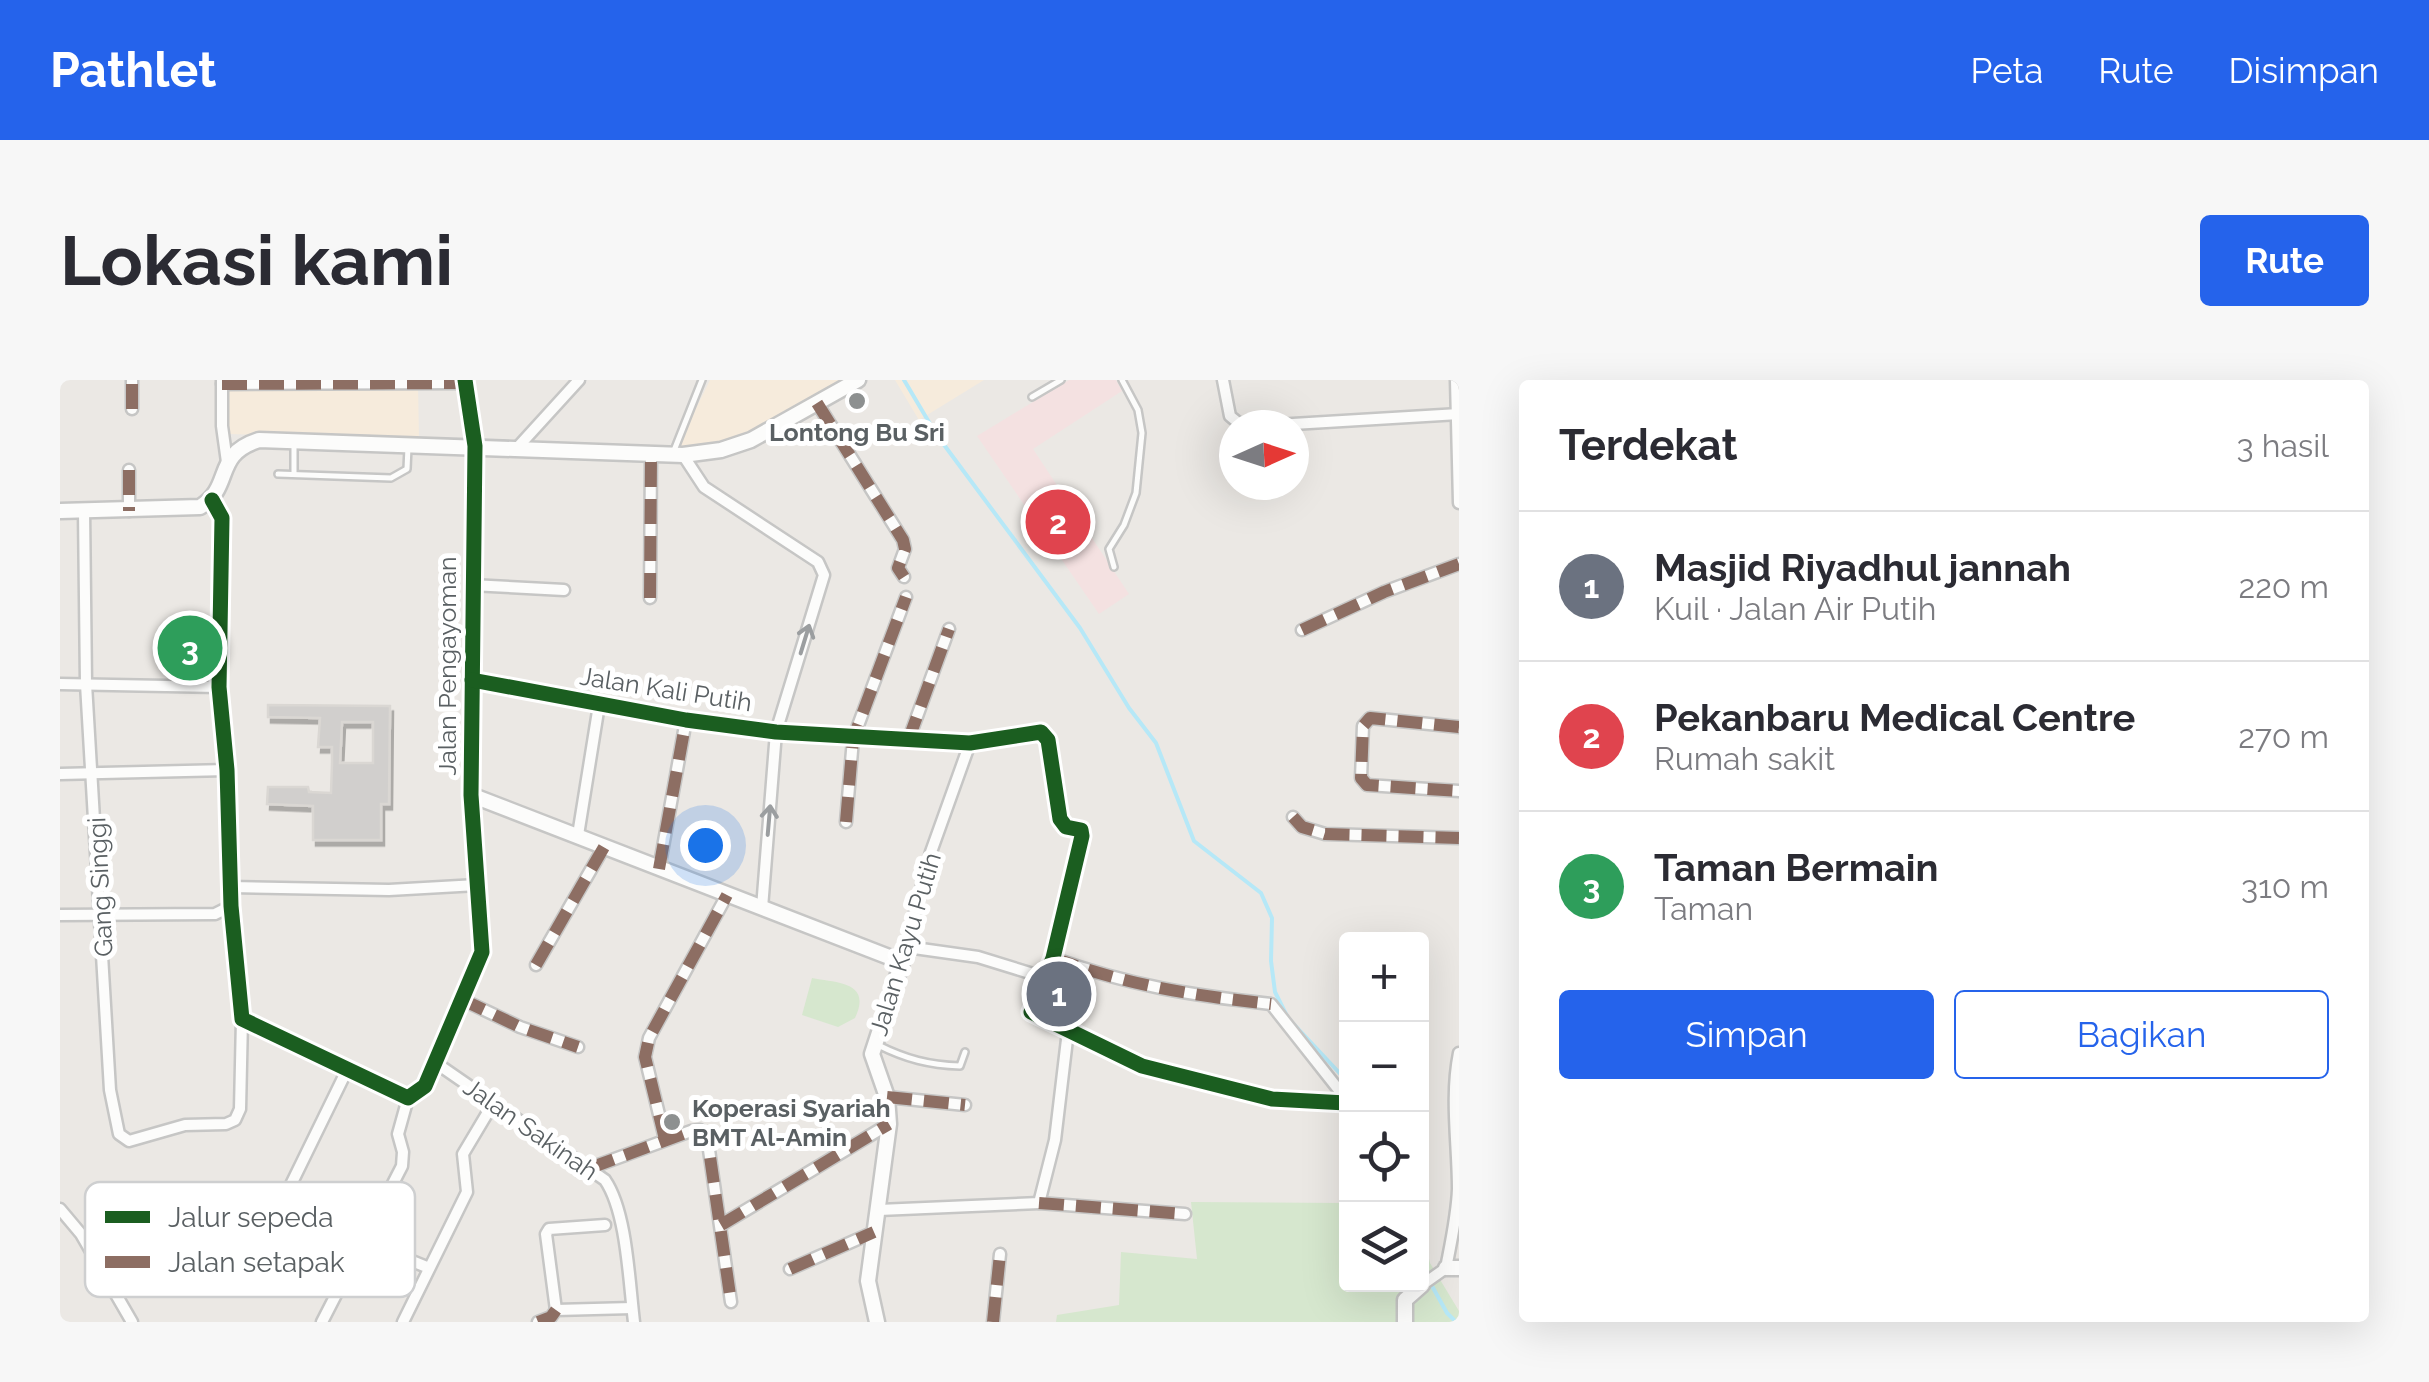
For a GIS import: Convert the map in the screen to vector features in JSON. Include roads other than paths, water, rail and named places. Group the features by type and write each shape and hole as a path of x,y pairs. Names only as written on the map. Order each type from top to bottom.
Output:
{"street":[{"path":"132,380 132,409"},
{"path":"517,448 578,380"},
{"path":"227,462 242,446 260,440 678,456 721,450 750,440 858,380"},
{"path":"1223,380 1229,410"},
{"path":"1456,380 1459,502"},
{"path":"60,511 190,510 212,500 227,462 222,382 465,381 474,446"},
{"path":"816,403 903,540 905,549 898,568 904,578"},
{"path":"1309,423 1457,414"},
{"name":"Jalan Pengayoman","path":"408,1098 425,1086 482,952 471,795 474,446"},
{"path":"650,598 652,455"},
{"path":"678,456 704,487 818,562 824,575 776,732 762,908"},
{"path":"129,470 129,511"},
{"path":"212,500 222,518 220,687 231,906 242,1019 408,1098 398,1134 404,1152 402,1166 394,1182"},
{"name":"Gang Singgi","path":"84,511 86,684 110,1090 119,1134 129,1141 185,1125 226,1124 236,1120 240,1109 242,1019"},
{"path":"1302,630 1384,592 1459,564"},
{"path":"471,585 564,590"},
{"path":"846,822 853,739 906,598"},
{"path":"908,740 948,628"},
{"name":"Jalan Kali Putih","path":"472,680 686,720 853,739"},
{"path":"60,684 220,687"},
{"path":"578,834 599,705"},
{"path":"1459,728 1370,718 1363,726 1360,778 1367,785 1459,791"},
{"path":"659,869 686,720"},
{"path":"853,739 970,743 1035,731 1044,734 1060,818 1066,827 1080,830 1082,836 1053,958 1032,1012 1142,1066 1217,1088 1272,1099 1339,1101"},
{"name":"Jalan Kayu Putih","path":"877,1322 868,1281 888,1124 887,1097 874,1064 875,1044 905,954 931,852 970,743"},
{"path":"60,774 227,770"},
{"path":"471,795 762,908 905,954 978,957 1046,978"},
{"path":"1293,817 1302,828 1324,834 1459,838"},
{"path":"536,965 604,847"},
{"path":"231,887 389,890 477,885"},
{"path":"666,1139 644,1057 650,1038 728,895"},
{"path":"60,915 215,914 231,906"},
{"path":"1053,958 1171,993 1271,1004 1339,1092"},
{"path":"461,999 520,1027 578,1046"},
{"path":"1040,1202 1055,1140 1068,1031"},
{"path":"1450,1269 1458,1195 1459,1053"},
{"name":"Jalan Sakinah","path":"436,1063 590,1168 612,1190 634,1322"},
{"path":"293,1182 348,1070"},
{"path":"887,1097 965,1105"},
{"path":"403,1322 467,1192 463,1154 494,1102"},
{"path":"721,1225 888,1124"},
{"path":"590,1168 691,1131 700,1130 707,1136 731,1302"},
{"path":"878,1210 1040,1202 1185,1214"},
{"path":"60,1209 85,1241"},
{"path":"538,1322 556,1310 546,1234 549,1229 605,1225"},
{"path":"790,1269 874,1232"},
{"path":"994,1322 1000,1254"},
{"path":"415,1262 429,1268"},
{"path":"1405,1322 1406,1300 1412,1292"},
{"path":"118,1297 132,1322"},
{"path":"322,1322 335,1297"},
{"path":"556,1310 632,1308"}],"lane":[{"path":"678,456 702,380"},
{"path":"1032,397 1061,380"},
{"path":"1114,567 1108,549 1124,525 1136,494 1142,433 1138,410 1122,380"},
{"path":"294,442 294,474"},
{"path":"278,474 399,476 408,464 408,444"},
{"path":"875,1044 918,1062 948,1066 960,1066 965,1052"}],"waterway":[{"path":"904,380 936,434 1080,628 1129,708 1156,743 1194,841 1261,893 1272,918 1275,992 1288,1018 1339,1073"},
{"path":"1429,1281 1456,1322"}],"place":[{"name":"Lontong Bu Sri","path":"857,401"},
{"name":"Pekanbaru Medical Centre","path":"1058,522"},
{"name":"Taman Bermain","path":"190,648"},
{"name":"Masjid Riyadhul jannah","path":"1059,994"},
{"name":"Koperasi Syariah BMT Al-Amin","path":"672,1122"}]}
